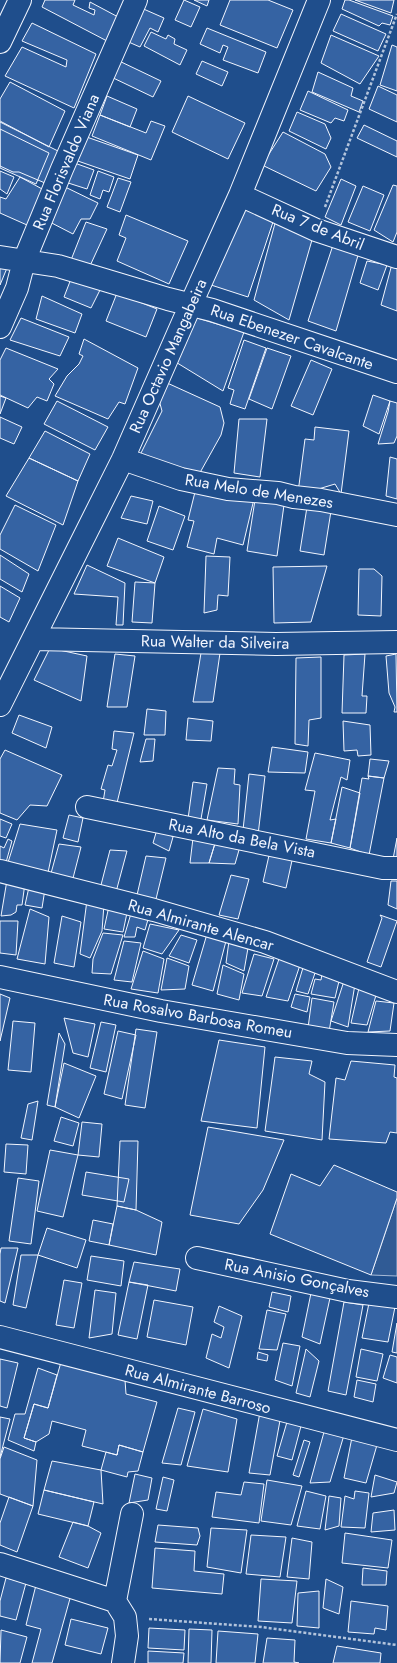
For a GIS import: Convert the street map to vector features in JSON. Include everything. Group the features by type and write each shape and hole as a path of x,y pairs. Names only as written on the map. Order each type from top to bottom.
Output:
{"street":[{"path":"0,42 20,0"},
{"name":"Rua Florisvaldo Viana","path":"0,327 17,288 24,261 62,169 136,0"},
{"name":"Rua Octavio Mangabeira","path":"0,705 123,459 190,304 240,195 318,0"},
{"name":"Rua 7 de Abril","path":"240,195 316,230 397,257"},
{"name":"Rua Ebenezer Cavalcante","path":"0,257 58,266 168,299 190,304 397,372"},
{"name":"Rua Melo de Menezes","path":"123,459 181,479 228,489 278,493 294,498 321,500 397,515"},
{"name":"Rua Walter da Silveira","path":"34,639 276,644 397,642"},
{"name":"Rua Alto da Bela Vista","path":"86,807 383,868 397,868"},
{"name":"Rua Almirante Alencar","path":"0,871 154,910 265,942 397,992"},
{"name":"Rua Rosalvo Barbosa Romeu","path":"0,977 161,1011 347,1043 397,1045"},
{"name":"Rua Anisio Gonçalves","path":"197,1258 348,1291 397,1297"},
{"name":"Rua Almirante Barroso","path":"0,1337 397,1440"},
{"path":"123,1663 127,1636 120,1609 132,1514"},
{"path":"0,1564 120,1609"}],"path":[{"path":"316,230 397,14"},
{"path":"120,1609 397,1645"}],"shaded area":[{"path":"397,1198 397,1276 371,1275"}],"building":[{"path":"45,0 75,0 73,5 94,15 95,10 89,8 90,2 120,18 107,41 42,7"},
{"path":"184,0 200,7 191,27 175,20"},
{"path":"194,0 209,0 207,6"},
{"path":"230,0 268,0 293,10 277,48 220,25"},
{"path":"345,0 349,0 393,16 390,25 382,23 379,26 342,9"},
{"path":"355,0 394,0 391,13"},
{"path":"139,7 164,18 158,32 150,28 140,47 124,40"},
{"path":"341,14 386,34 378,51 333,31"},
{"path":"32,23 96,54 74,108 5,76 22,47 66,67 67,60 22,41"},
{"path":"207,28 266,52 258,73 223,60 228,47 223,45 220,53 200,44"},
{"path":"151,32 166,39 168,35 175,39 174,44 187,50 180,65 144,46"},
{"path":"331,35 379,56 360,84 321,63"},
{"path":"392,45 397,47 397,91 380,85"},
{"path":"115,59 161,81 153,97 107,75"},
{"path":"202,61 228,72 222,86 196,74"},
{"path":"318,72 353,88 351,96 363,101 359,112 312,92"},
{"path":"10,82 65,111 49,147 0,121 0,99"},
{"path":"378,86 397,95 397,122 369,109"},
{"path":"308,91 348,110 344,121 335,118 331,123 300,110"},
{"path":"107,96 137,109 130,127 100,115"},
{"path":"188,96 245,123 228,159 172,132"},
{"path":"297,112 325,124 331,138 326,149 289,131"},
{"path":"100,115 146,133 151,121 165,126 151,160 92,136"},
{"path":"0,122 58,151 45,183 0,166"},
{"path":"364,125 397,141 397,157 357,138"},
{"path":"0,129 49,153 36,184 0,168"},
{"path":"283,132 325,154 331,167 316,191 262,165"},
{"path":"81,135 138,155 130,179 72,159"},
{"path":"69,161 94,170 87,189 62,181"},
{"path":"0,171 14,177 7,194 0,189"},
{"path":"98,171 114,177 109,192 103,190 100,199 90,195"},
{"path":"20,177 44,190 27,225 0,213 0,197 6,199"},
{"path":"118,178 131,182 120,212 107,207"},
{"path":"341,179 356,186 341,225 325,217"},
{"path":"61,185 98,203 90,219 81,219 73,234 44,219"},
{"path":"393,185 397,186 397,232 393,242 374,230"},
{"path":"363,186 384,195 370,231 348,222"},
{"path":"246,202 275,216 248,297 208,284"},
{"path":"126,215 188,241 169,284 117,261 126,238 119,235"},
{"path":"277,216 314,233 289,320 254,300"},
{"path":"86,222 107,229 89,268 71,260"},
{"path":"334,242 359,252 336,331 308,321"},
{"path":"367,261 387,265 378,290 360,283"},
{"path":"392,264 397,266 397,311 381,305"},
{"path":"0,267 7,268 0,285"},
{"path":"74,271 102,286 91,308 64,297"},
{"path":"117,293 157,309 146,337 106,321"},
{"path":"42,296 82,314 75,333 36,319"},
{"path":"21,318 69,337 60,356 10,340"},
{"path":"197,318 244,332 223,391 174,361"},
{"path":"84,339 138,368 125,404 119,402 108,419 55,396 67,376 79,364 83,356 79,354"},
{"path":"244,340 266,348 245,409 230,404 234,390 228,388"},
{"path":"6,348 58,369 49,379 54,384 47,401 37,397 28,408 0,395 0,360"},
{"path":"267,348 291,356 272,409 249,399"},
{"path":"311,360 332,369 313,415 291,406"},
{"path":"165,382 220,407 224,423 221,435 197,478 138,459 162,411 159,400"},
{"path":"373,395 390,401 379,434 363,426"},
{"path":"0,396 6,398 0,414"},
{"path":"57,401 108,427 95,450 44,424"},
{"path":"390,401 397,403 397,436 394,443 378,444 388,412"},
{"path":"0,417 22,427 14,444 0,438"},
{"path":"239,419 267,419 260,477 234,473"},
{"path":"315,427 349,431 341,494 335,484 295,496 299,485 305,439 314,440"},
{"path":"45,431 90,454 78,481 29,458"},
{"path":"390,457 397,459 397,499 386,496"},
{"path":"29,458 78,481 63,525 6,496"},
{"path":"197,484 254,499 243,545 217,538 214,554 187,547 194,521 188,520"},
{"path":"131,496 153,501 147,524 121,518"},
{"path":"255,500 284,505 277,556 247,551"},
{"path":"15,505 56,525 38,571 0,549 0,535"},
{"path":"159,506 185,516 173,550 147,541"},
{"path":"307,507 331,511 324,555 300,551"},
{"path":"118,538 164,557 155,583 107,566"},
{"path":"0,555 29,574 22,592 0,579"},
{"path":"206,556 230,557 228,596 218,595 217,610 204,613"},
{"path":"87,565 125,583 123,625 116,625 118,597 74,594"},
{"path":"327,566 311,622 274,623 273,567"},
{"path":"359,569 374,569 382,576 381,616 358,615"},
{"path":"135,582 155,583 152,623 132,622"},
{"path":"0,586 20,598 9,622 0,617"},
{"path":"50,648 87,656 81,701 34,680"},
{"path":"201,653 220,653 213,702 193,702"},
{"path":"115,654 135,656 127,707 107,707"},
{"path":"365,654 362,696 367,696 366,713 342,713 344,655"},
{"path":"396,654 397,712 394,712 395,707 389,693 386,656"},
{"path":"321,657 321,718 309,720 308,746 295,744 296,658"},
{"path":"147,709 166,711 165,735 144,735"},
{"path":"19,715 52,727 46,748 12,733"},
{"path":"188,718 213,721 211,741 186,740"},
{"path":"343,721 370,725 371,755 358,756 357,750 344,751"},
{"path":"114,731 134,733 116,807 103,802 105,790 101,789 108,765 112,766 117,750 112,749"},
{"path":"146,739 155,739 153,761 140,762"},
{"path":"272,747 308,752 305,773 268,772"},
{"path":"5,750 62,775 47,806 30,805 17,820 0,813 0,759"},
{"path":"315,753 350,760 347,780 341,777 330,820 336,819 331,843 306,839 315,791 305,790"},
{"path":"370,759 389,761 384,778 368,776"},
{"path":"218,768 235,769 234,784 240,785 238,824 207,820"},
{"path":"249,774 265,776 258,835 243,830"},
{"path":"368,776 384,778 369,855 350,848 362,778 369,779"},
{"path":"193,782 207,784 201,819 188,819"},
{"path":"342,787 360,793 350,848 331,843"},
{"path":"69,815 83,818 78,842 63,838"},
{"path":"0,819 12,824 6,838 0,836"},
{"path":"20,824 57,830 46,882 5,872"},
{"path":"158,826 173,837 169,851 153,843"},
{"path":"217,837 241,843 235,864 209,863"},
{"path":"217,837 209,863 190,863 193,838"},
{"path":"397,838 397,858 393,859"},
{"path":"8,839 12,841 5,866 0,864 0,846 4,848"},
{"path":"59,844 81,847 72,882 50,877"},
{"path":"110,850 127,851 116,892 101,885"},
{"path":"270,851 293,856 286,888 263,882"},
{"path":"146,856 166,858 156,899 137,895"},
{"path":"231,875 249,879 238,919 219,915"},
{"path":"7,880 25,883 22,905 17,905 16,912 11,915 1,916"},
{"path":"391,881 397,881 397,909 388,905"},
{"path":"29,887 45,889 42,908 25,905"},
{"path":"87,900 104,904 102,931 90,958 80,954"},
{"path":"109,906 128,908 123,932 104,929"},
{"path":"30,909 49,917 45,964 17,959"},
{"path":"132,910 149,916 145,930 137,927 135,937 124,937"},
{"path":"380,915 397,921 381,967 367,962 382,918"},
{"path":"62,916 81,922 74,967 54,963"},
{"path":"0,921 18,921 16,955 0,953"},
{"path":"150,924 179,930 162,954 143,948"},
{"path":"103,933 123,935 111,974 92,973 93,959"},
{"path":"207,934 226,941 213,991 192,985"},
{"path":"181,935 197,940 189,963 169,956"},
{"path":"124,941 141,943 132,982 114,980"},
{"path":"229,941 248,948 244,971 226,963"},
{"path":"143,951 164,959 158,993 131,989"},
{"path":"281,953 301,962 288,1001 266,997"},
{"path":"254,954 274,959 262,996 242,993"},
{"path":"167,958 189,966 185,989 161,990"},
{"path":"305,961 317,967 308,994 296,991"},
{"path":"223,965 244,974 239,1000 217,994"},
{"path":"322,974 340,977 335,998 311,994 315,979 321,980"},
{"path":"344,981 355,984 348,1027 331,1021"},
{"path":"359,988 377,992 367,1025 351,1023"},
{"path":"0,994 10,998 0,1041"},
{"path":"295,994 310,997 307,1012 291,1007"},
{"path":"312,998 334,1002 329,1032 308,1028"},
{"path":"376,1001 394,1003 390,1031 368,1032"},
{"path":"64,1018 95,1024 88,1057 73,1053"},
{"path":"13,1021 35,1023 31,1072 8,1070"},
{"path":"101,1022 116,1025 106,1072 90,1068"},
{"path":"136,1029 157,1032 145,1108 125,1105"},
{"path":"118,1031 136,1035 122,1099 104,1094"},
{"path":"59,1033 65,1044 55,1107 47,1105"},
{"path":"219,1040 265,1047 257,1128 201,1121"},
{"path":"275,1057 312,1061 309,1074 325,1082 322,1140 265,1131"},
{"path":"351,1061 395,1065 394,1077 397,1078 397,1133 390,1132 386,1143 329,1139 336,1078 345,1080"},
{"path":"64,1063 96,1076 79,1118 55,1107"},
{"path":"38,1101 32,1140 21,1138 28,1104"},
{"path":"61,1117 79,1123 73,1146 54,1141"},
{"path":"82,1122 102,1124 99,1157 78,1155"},
{"path":"208,1127 284,1140 263,1190 239,1224 190,1215"},
{"path":"120,1141 138,1141 136,1210 117,1206"},
{"path":"6,1144 28,1145 26,1174 4,1172"},
{"path":"50,1150 78,1155 63,1217 37,1211"},
{"path":"334,1165 397,1192 397,1198 371,1275 270,1234 291,1174 320,1186"},
{"path":"86,1172 129,1179 124,1202 82,1195"},
{"path":"18,1178 39,1181 31,1244 9,1241"},
{"path":"117,1206 136,1210 162,1222 156,1255 109,1245"},
{"path":"93,1220 113,1224 109,1245 89,1241"},
{"path":"47,1228 86,1240 77,1268 38,1255"},
{"path":"1,1248 18,1248 5,1303 0,1301"},
{"path":"21,1255 38,1255 26,1308 13,1305"},
{"path":"91,1256 124,1261 121,1286 87,1280"},
{"path":"134,1262 180,1269 176,1291 129,1282"},
{"path":"64,1280 82,1283 74,1328 56,1325"},
{"path":"129,1282 148,1285 137,1339 118,1335"},
{"path":"95,1290 116,1293 112,1334 89,1338"},
{"path":"272,1292 291,1296 288,1312 269,1307"},
{"path":"311,1293 330,1298 320,1344 302,1337"},
{"path":"370,1298 396,1302 388,1342 362,1338"},
{"path":"154,1300 193,1307 186,1345 147,1337"},
{"path":"344,1302 363,1305 346,1395 328,1391"},
{"path":"219,1306 242,1316 229,1368 206,1358 212,1334 221,1338 224,1327 214,1322"},
{"path":"267,1310 286,1314 277,1350 259,1349"},
{"path":"397,1323 397,1353 392,1352"},
{"path":"283,1343 300,1346 292,1386 275,1380"},
{"path":"306,1349 319,1361 310,1397 296,1393"},
{"path":"361,1349 383,1354 377,1381 356,1377"},
{"path":"258,1352 268,1355 267,1361 257,1359"},
{"path":"390,1355 397,1357 397,1383 383,1378"},
{"path":"0,1359 18,1363 7,1408 0,1406"},
{"path":"61,1362 125,1380 126,1394 157,1402 143,1452 119,1445 117,1455 82,1446 86,1430 52,1421 49,1434 36,1442 24,1438 34,1404 48,1408"},
{"path":"38,1368 57,1375 48,1408 34,1404 24,1438 36,1442 34,1451 8,1440 15,1414 25,1414"},
{"path":"357,1380 376,1384 373,1402 354,1397"},
{"path":"178,1408 195,1412 181,1465 162,1463"},
{"path":"203,1409 237,1419 228,1472 187,1466"},
{"path":"260,1412 281,1415 270,1475 249,1473"},
{"path":"0,1417 10,1419 0,1457"},
{"path":"287,1422 301,1426 292,1460 277,1456"},
{"path":"324,1432 344,1435 330,1482 310,1483"},
{"path":"353,1432 379,1438 366,1483 344,1478"},
{"path":"304,1440 310,1442 299,1477 293,1475"},
{"path":"119,1445 143,1452 138,1471 128,1472 127,1477 101,1470 106,1452 117,1455"},
{"path":"4,1447 37,1460 33,1506 0,1494 0,1459"},
{"path":"52,1461 101,1470 103,1504 44,1490"},
{"path":"135,1474 152,1478 148,1500 129,1503"},
{"path":"375,1475 397,1482 394,1493 371,1497"},
{"path":"163,1477 174,1480 167,1511 156,1509"},
{"path":"267,1480 302,1486 291,1525 261,1521"},
{"path":"244,1482 264,1484 259,1523 212,1517 216,1492 241,1495"},
{"path":"44,1490 94,1502 88,1526 38,1514"},
{"path":"306,1491 326,1496 320,1529 297,1526"},
{"path":"355,1491 369,1493 365,1528 341,1527 345,1496 354,1499"},
{"path":"329,1496 341,1498 339,1526 325,1530"},
{"path":"9,1497 33,1506 17,1552 0,1545 0,1523"},
{"path":"394,1510 395,1530 371,1532 373,1513"},
{"path":"73,1522 88,1526 101,1533 88,1568 59,1557"},
{"path":"158,1525 198,1528 200,1536 197,1545 155,1542"},
{"path":"211,1528 247,1530 241,1573 207,1567"},
{"path":"345,1533 392,1540 388,1568 342,1563"},
{"path":"251,1535 286,1537 280,1577 246,1574"},
{"path":"292,1538 312,1542 309,1579 287,1577"},
{"path":"155,1548 195,1551 194,1571 224,1574 222,1594 152,1588"},
{"path":"363,1568 387,1571 386,1585 362,1585"},
{"path":"6,1578 26,1583 16,1620 0,1616 0,1601"},
{"path":"261,1579 297,1581 292,1623 258,1621"},
{"path":"326,1579 343,1587 339,1614 323,1608"},
{"path":"36,1585 71,1595 52,1663 32,1663 41,1629 26,1625"},
{"path":"319,1591 319,1628 297,1626 298,1593"},
{"path":"351,1601 388,1606 386,1630 375,1628 374,1634 348,1632"},
{"path":"71,1619 108,1628 101,1654 65,1645"},
{"path":"149,1628 185,1630 184,1650 148,1648"},
{"path":"189,1629 212,1630 211,1663 188,1663"},
{"path":"1,1630 27,1637 20,1663 0,1663"},
{"path":"218,1631 258,1634 255,1663 216,1663"},
{"path":"267,1638 295,1640 294,1662 299,1663 263,1663"},
{"path":"337,1646 381,1653 380,1663 333,1663"},
{"path":"148,1651 184,1653 183,1663 148,1663"}]}
